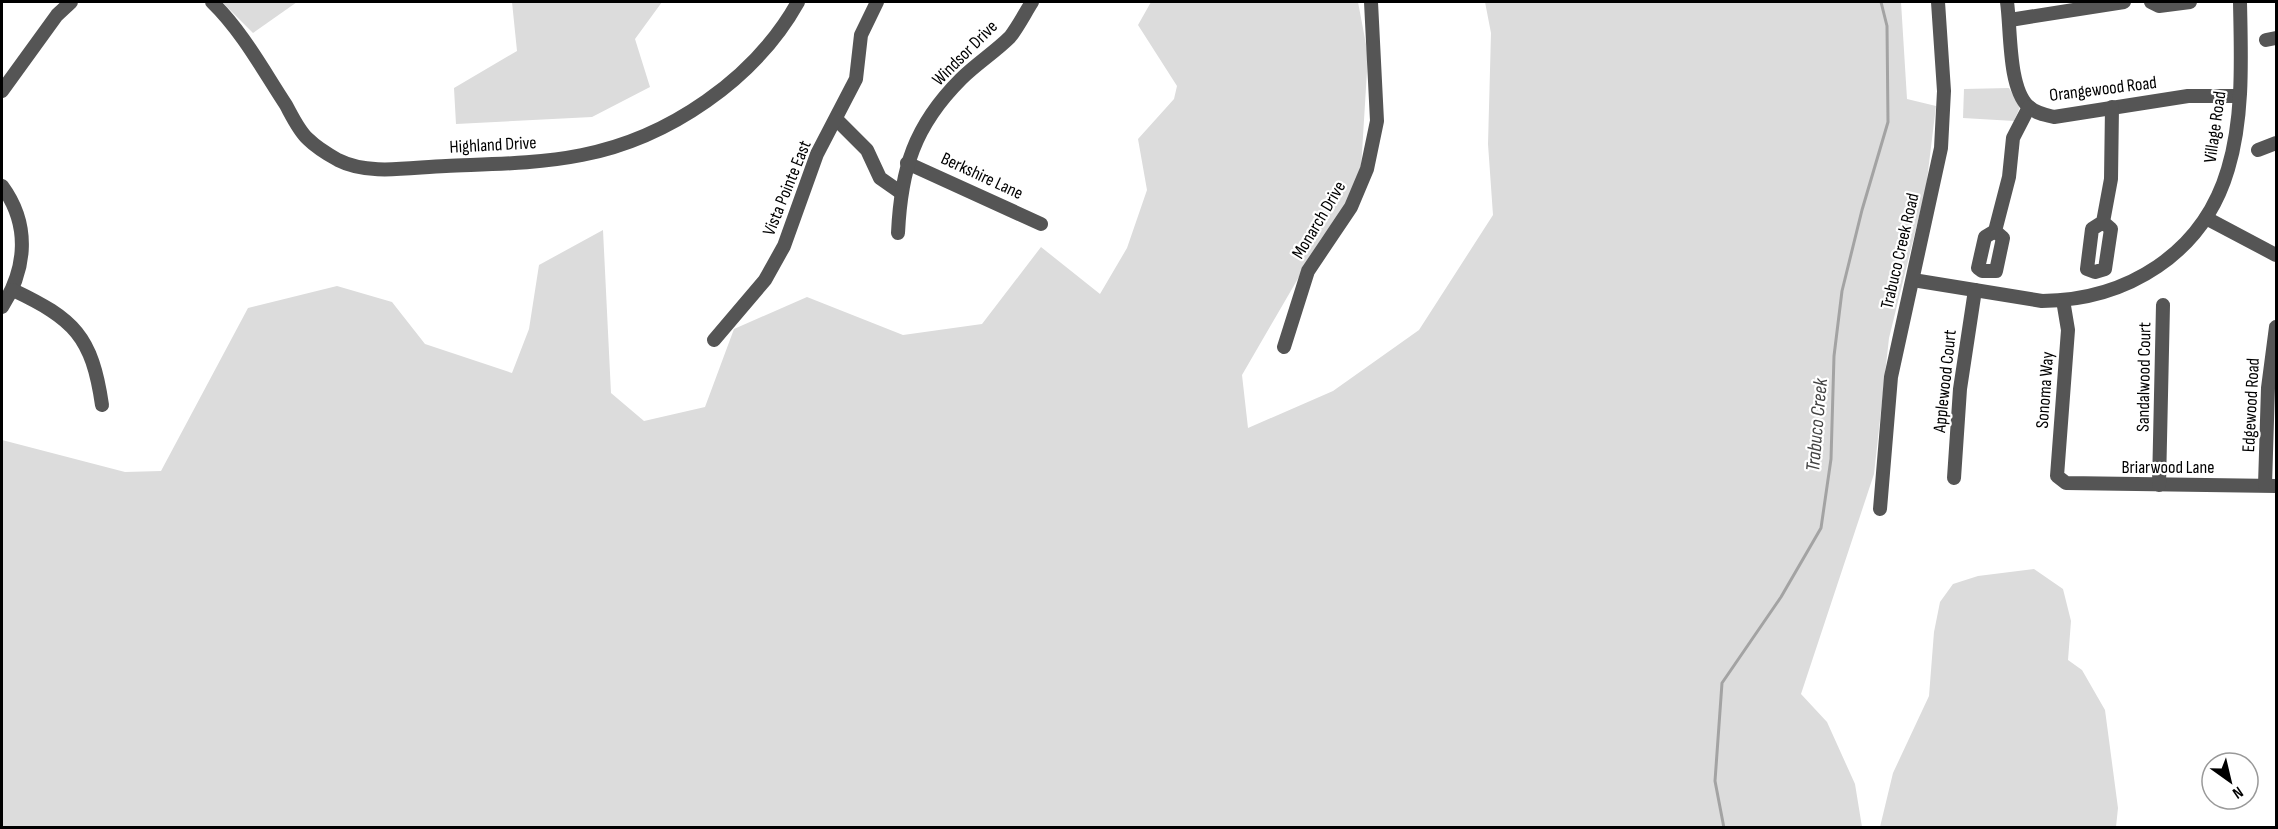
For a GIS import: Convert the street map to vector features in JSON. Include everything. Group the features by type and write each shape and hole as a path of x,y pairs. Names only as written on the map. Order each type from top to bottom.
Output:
{"street":[{"path":"2,91 57,15 71,2"},
{"name":"Highland Drive","path":"212,2 238,32 307,139 339,160 369,168 522,163 583,155 614,147 692,111 747,69 772,40 798,2"},
{"name":"Vista Pointe East","path":"714,340 765,280 784,246 817,154 837,120 856,80 861,36 877,2"},
{"name":"Windsor Drive","path":"898,233 900,192 907,163 924,125 960,81 1010,36 1032,2"},
{"name":"Monarch Drive","path":"1284,347 1308,270 1351,207 1367,169 1377,121 1371,2"},
{"name":"Trabuco Creek Road","path":"1881,509 1891,377 1941,148 1944,92 1938,2"},
{"name":"Orangewood Road","path":"2007,2 2016,86 2029,107 2054,117 2188,96 2239,96"},
{"path":"2010,20 2124,2"},
{"path":"2151,2 2159,6 2190,2"},
{"name":"Village Road","path":"1913,280 2042,301 2092,297 2122,287 2149,273 2177,250 2206,218 2228,169 2239,96 2241,2"},
{"path":"1995,231 2009,177 2013,138 2029,107"},
{"path":"2103,222 2111,180 2112,107"},
{"path":"837,120 867,150 880,178 900,192"},
{"path":"2258,150 2277,143"},
{"name":"Berkshire Lane","path":"907,163 1041,224"},
{"path":"2,186 14,203 23,237 13,290 2,307"},
{"path":"2206,218 2277,255"},
{"path":"13,290 51,308 75,330 89,350 98,376 102,405"},
{"name":"Applewood Court","path":"1954,478 1960,388 1975,290"},
{"name":"Sonoma Way","path":"2060,481 2057,476 2068,330 2062,300"},
{"name":"Sandalwood Court","path":"2159,485 2163,305"},
{"name":"Edgewood Road","path":"2271,485 2272,388 2277,327"},
{"name":"Briarwood Lane","path":"2060,481 2159,485 2271,485"}],"shaded area":[{"path":"222,2 297,2 253,33"},
{"path":"512,2 662,2 635,39 650,87 592,117 456,124 454,88 517,51"},
{"path":"1151,2 1358,2 1368,55 1360,185 1321,239 1242,375 1248,428 1333,391 1419,330 1493,215 1488,144 1491,33 1485,2 1901,2 1907,99 1936,106 1926,188 1889,338 1874,474 1801,694 1827,722 1855,784 1862,827 2,827 2,440 125,472 161,471 248,308 337,286 392,302 425,344 512,373 529,329 539,265 603,230 611,393 644,421 705,407 734,329 807,297 903,335 982,324 1041,247 1100,294 1127,248 1147,190 1138,139 1174,99 1177,86 1138,25"},
{"path":"2009,88 2020,107 2014,121 1963,118 1964,89"},
{"path":"2034,569 2063,589 2071,621 2068,660 2082,670 2105,710 2118,808 2116,827 1880,827 1893,773 1929,696 1934,632 1940,602 1953,584 1978,576"}],"waterway":[{"name":"Trabuco Creek","path":"1724,828 1715,781 1722,683 1781,597 1821,528 1831,459 1834,356 1842,291 1862,210 1888,122 1887,26 1881,2"}]}
